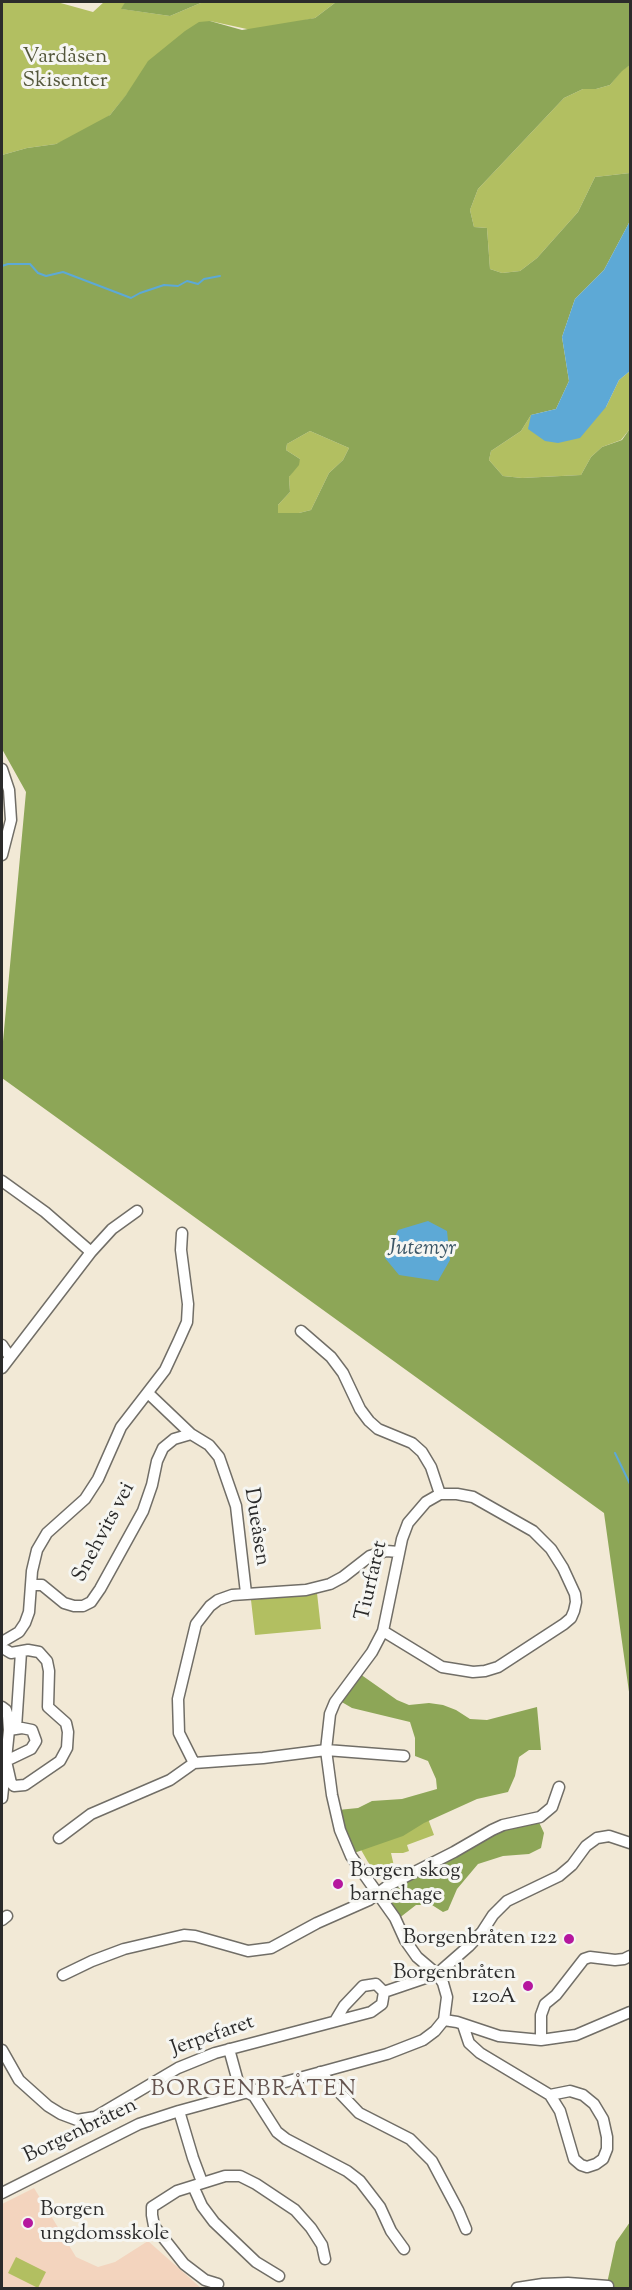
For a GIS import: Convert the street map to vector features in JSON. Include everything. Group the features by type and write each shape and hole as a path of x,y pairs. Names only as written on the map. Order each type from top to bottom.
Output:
{"street":[{"path":"2,769 9,790 6,806 10,820 2,855"},
{"path":"2,1181 45,1212 91,1252"},
{"path":"2,1368 91,1252 112,1229 138,1210"},
{"path":"6,1761 11,1783 19,1787 60,1761 68,1748 66,1723 48,1707 47,1662 39,1652 11,1653 4,1646 19,1632 29,1612 32,1571 37,1550 47,1533 85,1499 98,1479 121,1427 165,1370 187,1322 188,1305 181,1250 182,1233"},
{"path":"301,1331 337,1365 350,1385 360,1409 369,1421 378,1429 412,1443 422,1452 431,1467 440,1494 473,1497 533,1531 551,1549 575,1594 574,1611 571,1618 564,1624 498,1666 479,1671 442,1666 383,1631"},
{"path":"2,1345 10,1357"},
{"name":"Dueåsen","path":"148,1393 191,1434 209,1445 219,1457 236,1506 246,1593"},
{"name":"Snehvits vei","path":"32,1585 42,1586 64,1603 74,1606 83,1606 91,1602 143,1511 163,1448 174,1439 191,1434"},
{"name":"Tiurfaret","path":"437,1974 417,1957 405,1940 395,1918 351,1856 340,1830 332,1795 326,1750 327,1725 335,1702 372,1652 383,1631 399,1552 408,1523 426,1502 440,1494"},
{"name":"Dueåsen","path":"194,1762 183,1742 178,1721 178,1699 196,1624 202,1613 218,1600 246,1593 318,1587 343,1577 370,1556 386,1551 399,1552"},
{"path":"2,1798 21,1652"},
{"path":"2,1707 6,1710 12,1729"},
{"path":"6,1761 32,1749 36,1741 32,1730 12,1729"},
{"path":"59,1838 91,1814 170,1780 194,1762 263,1758 326,1750 404,1756"},
{"path":"63,1975 124,1949 184,1935 248,1951 271,1948 317,1923 369,1900 492,1830 503,1825 540,1817 552,1807 559,1787"},
{"path":"335,2021 344,2006 363,1986 376,1984 384,1992 437,1974 469,1946 493,1915 507,1902 559,1876 572,1865 586,1846 597,1838 609,1836 630,1843"},
{"path":"542,2040 541,2015 545,2004 556,1995 584,1959 590,1957 615,1960 630,1956"},
{"path":"437,1974 447,1997 444,2020 499,2036 542,2040 576,2036 630,2012"},
{"name":"Jerpefaret","path":"2,2050 19,2080 48,2106 61,2115 77,2120 87,2120 110,2110 178,2068 229,2049 371,2012 382,2004 384,1992"},
{"name":"Borgenbråten","path":"2,2193 139,2124 179,2110 387,2054 423,2040 444,2020"},
{"path":"463,2025 469,2043 480,2054 550,2095 560,2111 574,2159 580,2165 587,2167 603,2159 607,2149 607,2137 603,2119 594,2104 583,2095 570,2091 550,2095"},
{"path":"229,2049 240,2089 254,2097 277,2132 347,2171 360,2181 380,2207 391,2231 404,2249"},
{"path":"321,2072 359,2113 410,2139 432,2161 458,2210 465,2229"},
{"path":"179,2110 202,2206 214,2222 256,2262 279,2276"},
{"path":"218,2284 205,2280 184,2264 154,2226 152,2207 177,2191 225,2176 240,2176 295,2210 322,2245 325,2259"},
{"path":"517,2289 543,2284 568,2283 608,2286"}],"shaded area":[{"name":"Borgen ungdomsskole","path":"34,2188 76,2257 98,2267 115,2262 148,2241 201,2288 2,2288 2,2204"}],"green space":[{"name":"Vardåsen Skisenter","path":"2,2 57,2 93,12 104,2 125,2 122,9 170,16 203,2 336,2 315,18 256,31 210,21 137,82 110,115 94,129 56,144 27,148 2,155"},
{"path":"125,2 203,2 170,16 121,9"},
{"path":"336,2 630,2 630,65 610,85 596,89 583,89 564,98 478,189 470,210 474,227 487,228 490,269 502,273 520,271 537,258 578,212 595,177 630,173 630,221 604,270 575,299 562,337 569,381 556,409 531,415 521,431 491,451 489,460 503,476 522,478 581,475 591,457 602,447 622,440 629,430 630,410 630,1699 604,1513 2,1078 2,1052 26,792 2,749 2,155 27,148 56,144 110,115 148,61 199,22 210,21 242,30 315,18","holes":["310,431 349,448 343,460 329,473 311,510 299,513 278,513 278,505 290,492 289,477 299,465 300,459 286,450 287,444"]},
{"path":"630,65 630,173 595,177 578,212 537,258 520,271 502,273 490,269 487,228 474,227 470,210 478,189 564,98 583,89 596,89 610,85 622,70"},
{"path":"630,371 629,430 621,440 602,447 591,457 581,475 522,478 503,476 489,460 491,451 521,431 531,415 606,407 619,380"},
{"path":"310,431 349,448 343,460 329,473 311,510 299,513 278,513 278,505 290,492 289,477 300,459 286,450 287,444"},
{"path":"317,1593 321,1629 255,1635 251,1600"},
{"path":"360,1674 397,1700 409,1705 429,1703 443,1705 470,1719 487,1720 537,1707 541,1750 529,1750 519,1757 515,1776 508,1792 477,1799 424,1823 403,1836 354,1853 338,1810 358,1808 372,1801 402,1799 437,1789 436,1779 428,1761 415,1756 415,1738 410,1722 352,1708 340,1701"},
{"path":"427,1816 434,1835 407,1845 409,1851 391,1853 396,1875 383,1881 360,1848"},
{"path":"538,1820 544,1833 541,1848 529,1854 503,1856 478,1864 457,1889 448,1910 443,1912 432,1905 416,1905 398,1919 384,1896 386,1889 488,1835"},
{"path":"630,2222 630,2288 606,2288 616,2242"},
{"path":"16,2257 46,2272 38,2288 8,2273"}],"water":[{"path":"630,221 630,371 619,380 606,407 580,438 558,443 545,441 528,429 531,415 556,409 569,381 562,337 575,299 604,270"},
{"name":"Jutemyr","path":"428,1221 447,1231 450,1260 438,1281 399,1275 385,1258 398,1230"}],"waterway":[{"path":"2,266 30,264 38,273 46,276 63,272 131,298 164,285 178,286 187,281 198,284 204,279 220,276"},
{"path":"615,1453 630,1484"}],"place":[{"name":"Borgen skog barnehage","path":"338,1884"},
{"name":"Borgenbråten 122","path":"569,1939"},
{"name":"Borgenbråten 120A","path":"528,1986"},
{"name":"Borgen ungdomsskole","path":"28,2223"}],"district":[{"name":"BORGENBRÅTEN","path":"254,2091"}]}
